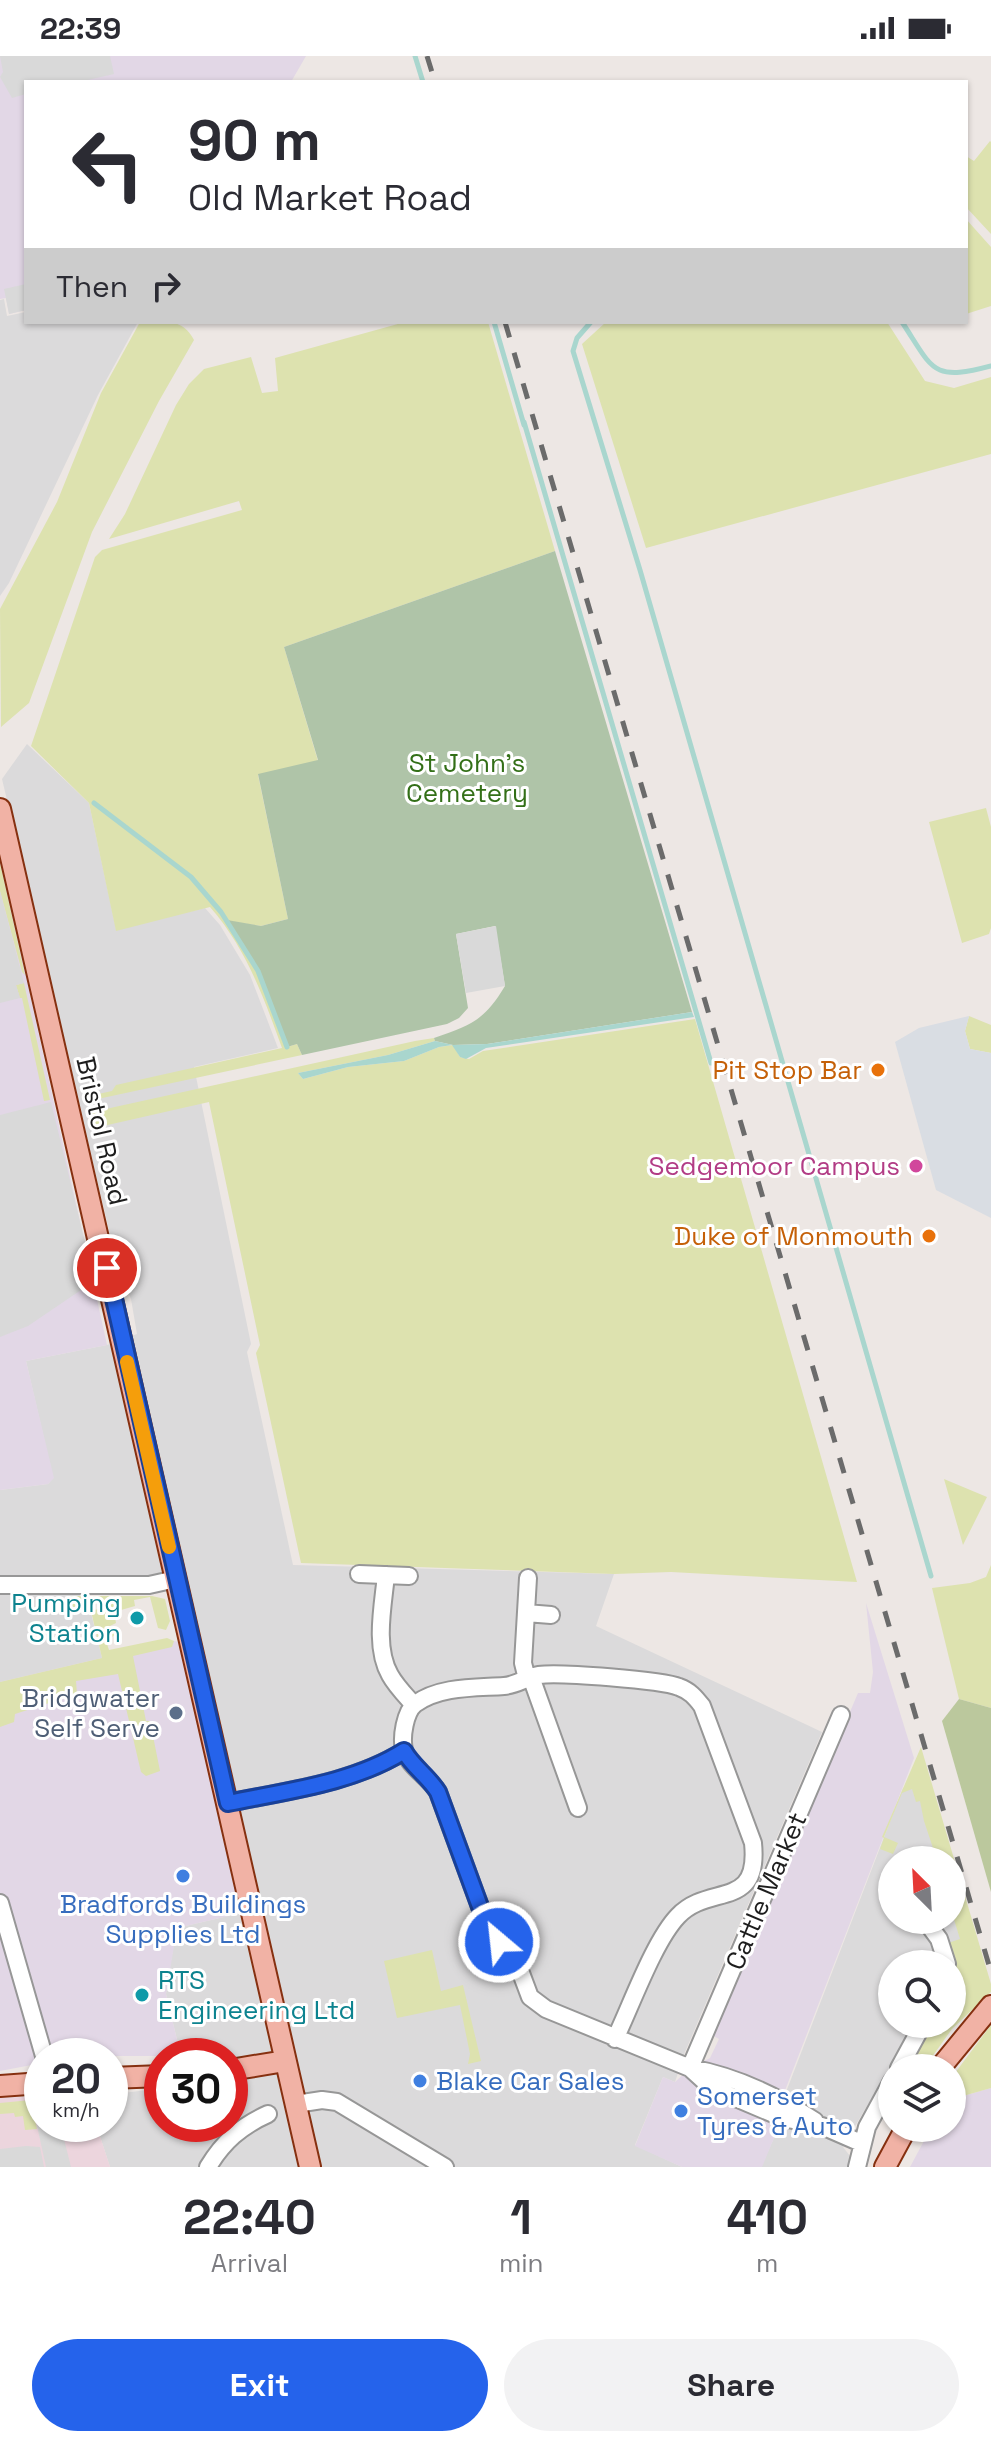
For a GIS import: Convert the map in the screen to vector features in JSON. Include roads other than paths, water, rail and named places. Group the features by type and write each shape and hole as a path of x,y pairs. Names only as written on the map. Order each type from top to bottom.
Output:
{"main road":[{"name":"Bristol Road","path":"0,809 310,2167"},
{"path":"951,2054 991,2006"},
{"path":"248,2067 285,2061"},
{"path":"0,2086 24,2084"},
{"path":"885,2167 898,2142"}],"street":[{"path":"359,1574 409,1576"},
{"path":"386,1575 381,1636 385,1664 389,1675 414,1705"},
{"path":"528,1578 523,1663 578,1808"},
{"path":"0,1585 149,1585 176,1579"},
{"path":"526,1613 551,1615"},
{"path":"615,2039 665,1933 689,1907 737,1890 749,1879 755,1861 753,1843 702,1706 693,1694 680,1687 654,1682 541,1675 508,1686 447,1691 414,1705 408,1713 404,1751 410,1762 438,1792 486,1923 499,1942 515,1957 530,1997 546,2009 573,2021 615,2039 690,2068 712,2088 783,2118 822,2126 861,2143"},
{"name":"Cattle Market","path":"690,2068 841,1715"},
{"path":"228,1803 341,1778 384,1764 404,1751"},
{"path":"0,1903 39,2038"},
{"path":"296,2104 322,2100 337,2102 445,2167"},
{"path":"857,2167 861,2158 861,2143 878,2107"},
{"path":"301,2128 324,2110 353,2112"},
{"path":"208,2167 219,2148 230,2138 268,2114"}],"water":[{"path":"692,1012 694,1017 486,1048 466,1059 460,1057 452,1045 404,1061 348,1067 303,1079 298,1073 388,1055 435,1041 453,1045 487,1044"}],"waterway":[{"path":"415,56 422,80"},
{"path":"495,324 524,425"},
{"path":"589,324 577,338 573,351 640,570 931,1576"},
{"path":"903,324 936,368 956,372 991,366"},
{"path":"524,422 711,1063"},
{"path":"94,803 191,877 221,912 258,971 287,1047"}],"railway":[{"path":"427,56 434,80"},
{"path":"506,324 991,1972"}],"place":[{"name":"Pit Stop Bar","path":"878,1070"},
{"name":"Sedgemoor Campus","path":"916,1166"},
{"name":"Duke of Monmouth","path":"929,1236"},
{"name":"Pumping Station","path":"137,1618"},
{"name":"Bridgwater Self Serve","path":"176,1713"},
{"name":"Bradfords Buildings Supplies Ltd","path":"183,1876"},
{"name":"RTS Engineering Ltd","path":"142,1995"},
{"name":"Blake Car Sales","path":"420,2081"},
{"name":"Somerset Tyres & Auto","path":"681,2111"}],"park label":[{"name":"St John's Cemetery","path":"467,778"}]}
